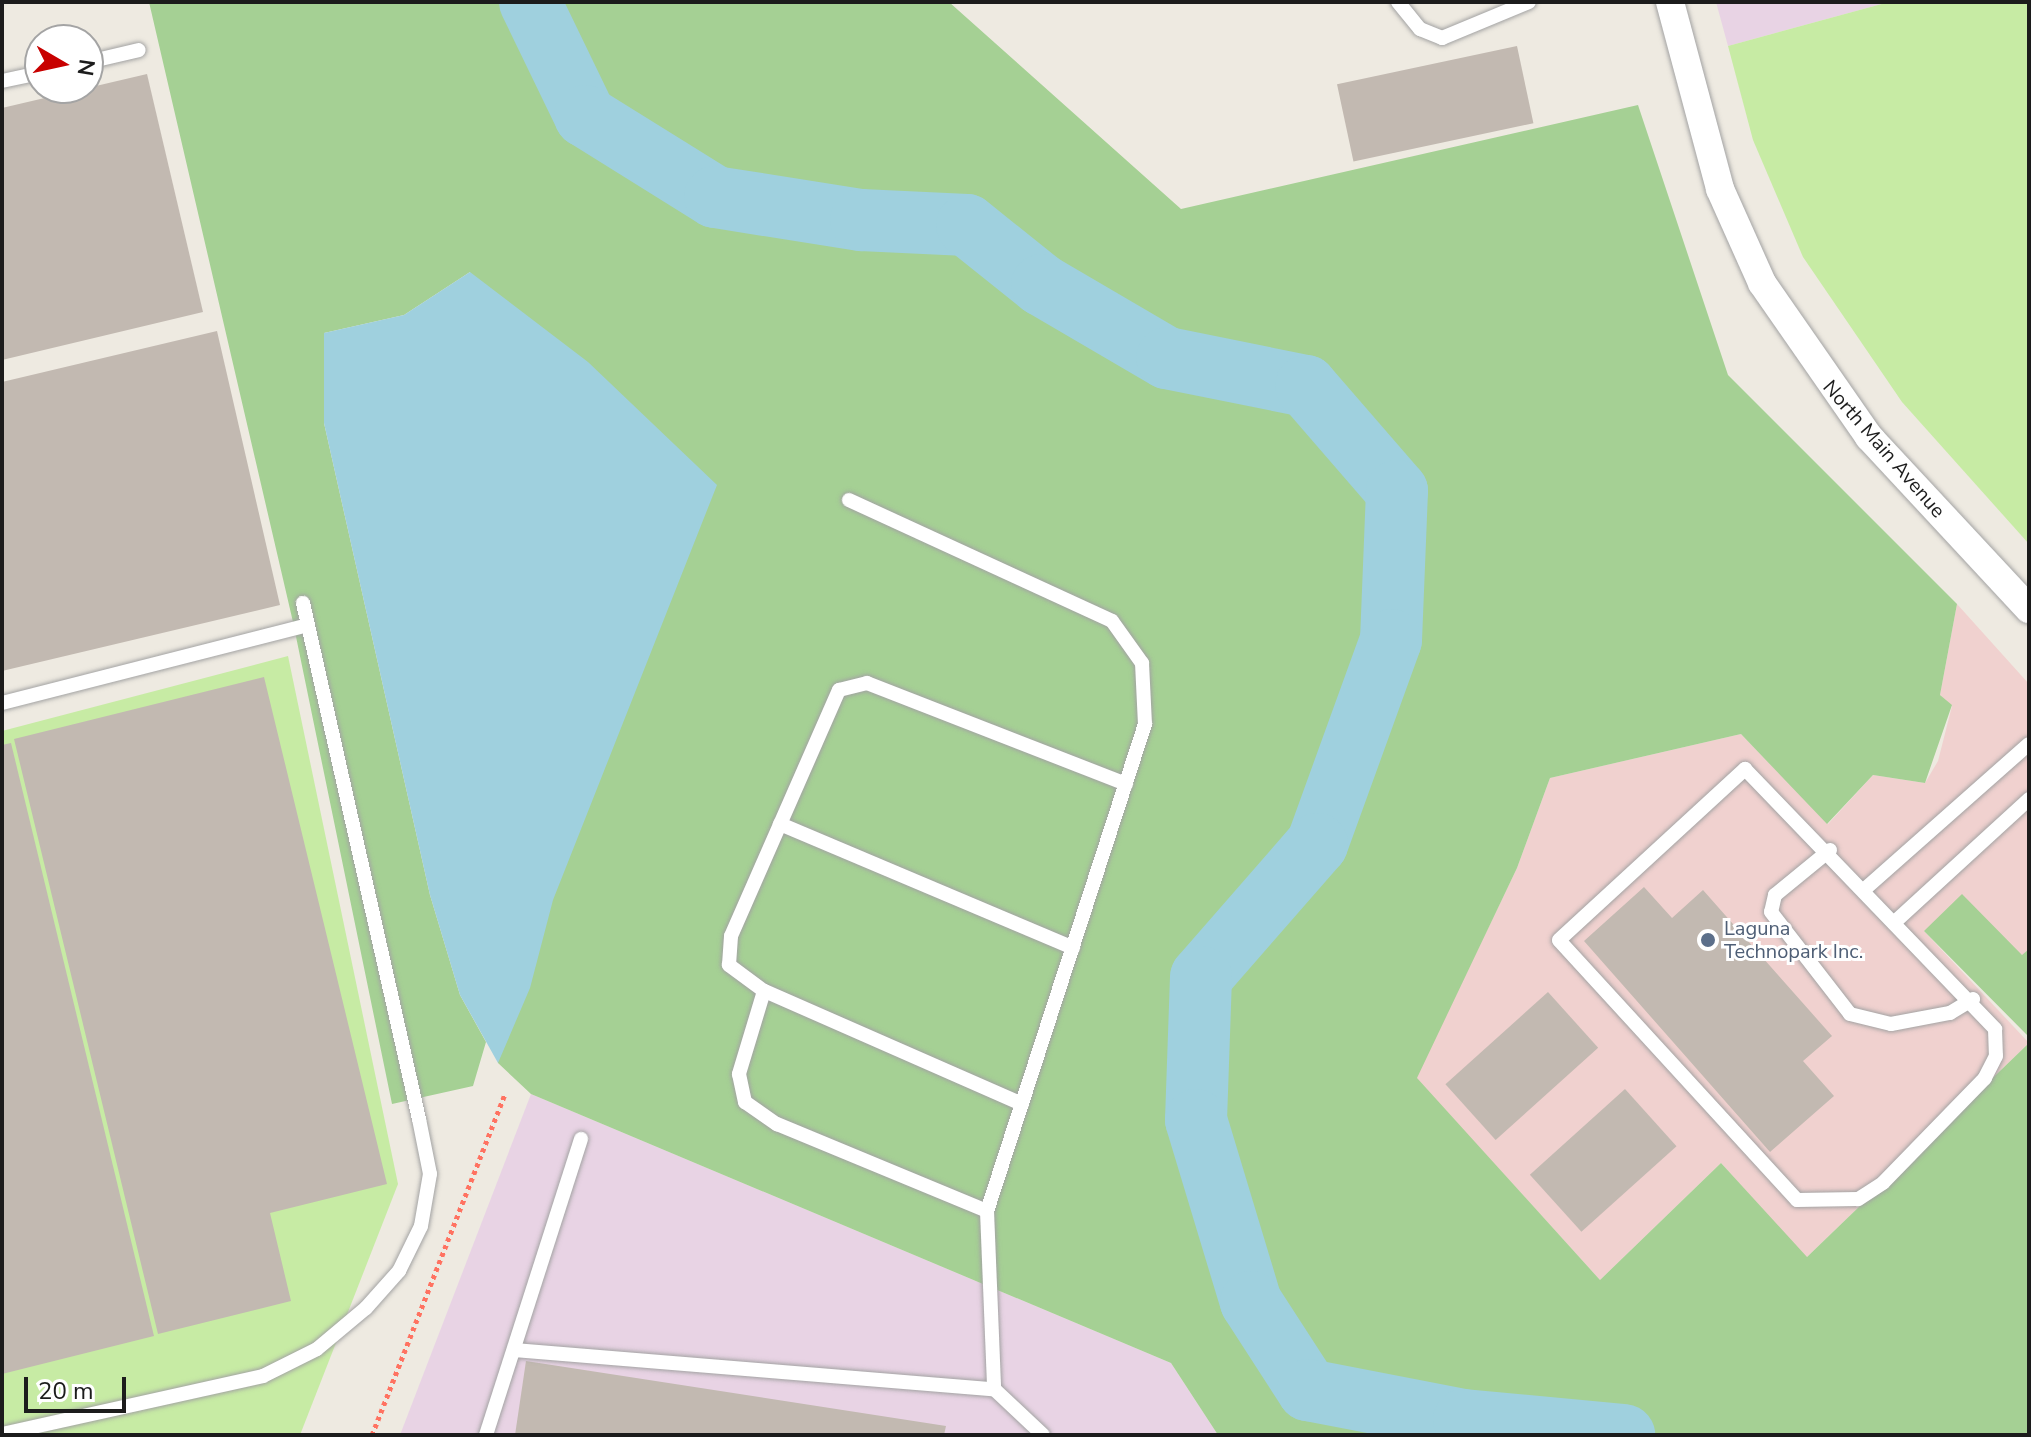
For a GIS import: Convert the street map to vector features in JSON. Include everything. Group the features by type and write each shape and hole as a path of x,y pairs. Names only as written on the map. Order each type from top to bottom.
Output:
{"street":[{"name":"North Main Avenue","path":"1670,2 1711,161 1762,283 1869,437 2029,609"}],"lane":[{"path":"1398,2 1420,29 1442,38 1529,2"},
{"path":"104,58 139,50"},
{"path":"2,81 24,76"},
{"path":"849,500 1112,621 1142,663 1145,724 987,1211 994,1389"},
{"path":"2,1434 263,1376 317,1349 366,1308 399,1271 421,1226 430,1174 303,603"},
{"path":"2,703 307,625"},
{"path":"1022,1104 764,991 729,965 731,936 839,690 867,683 1126,784"},
{"path":"1866,888 2029,744"},
{"path":"1745,769 1866,888 1973,999 1995,1029 1996,1056 1985,1078 1883,1183 1858,1199 1825,1204 1797,1200 1559,940 1745,769"},
{"path":"1897,920 2029,799"},
{"path":"780,824 1073,948"},
{"path":"1830,850 1775,895 1771,912 1850,1014 1891,1024 1950,1013 1973,999"},
{"path":"764,991 739,1074 745,1102 777,1124 987,1211"},
{"path":"486,1435 581,1139"},
{"path":"515,1350 994,1389 1043,1435"}],"path":[{"path":"372,1435 505,1093"}],"shaded area":[{"path":"1716,2 1889,2 1728,46"},
{"name":"Laguna Technopark Inc.","path":"1957,604 2029,684 2029,949 2023,955 1924,931 2029,1043 1806,1258 1721,1163 1600,1280 1416,1078 1517,868 1550,778 1741,734 1828,824 1873,775 1925,783 1938,761 1952,706 1940,695"},
{"path":"531,1094 1171,1363 1218,1435 400,1435"}],"green space":[{"path":"149,2 949,2 1181,209 1638,105 1728,375 1957,604 1940,695 1952,705 1925,783 1873,775 1827,824 1741,734 1550,778 1517,868 1417,1078 1600,1280 1721,1163 1807,1257 2029,1043 2029,1435 1218,1435 1171,1363 531,1094 498,1063 470,272 404,315 324,333 324,423 430,895 460,995 486,1042 473,1086 392,1104 293,622"},
{"path":"1889,2 2029,2 2029,544 1902,402 1803,257 1753,140 1728,46"},
{"path":"288,656 398,1184 300,1435 2,1435 2,731"},
{"path":"1962,894 2022,955 2029,949 2029,1037 1924,931"}],"water":[{"path":"470,272 588,362 717,485 553,900 530,988 498,1063 460,995 430,895 324,423 324,333 404,315"}],"building":[{"path":"1517,46 1533,123 1353,162 1337,84"},
{"path":"147,74 203,312 2,360 2,108 24,103 104,104 104,84"},
{"path":"217,331 280,605 2,671 2,382"},
{"path":"264,677 387,1184 270,1213 291,1301 158,1334 14,739"},
{"path":"11,743 154,1336 2,1374 2,745"},
{"path":"1644,887 1672,918 1703,890 1832,1036 1803,1061 1834,1096 1770,1152 1584,941"},
{"path":"1548,992 1598,1048 1496,1140 1445,1084"},
{"path":"1625,1089 1677,1146 1581,1232 1530,1175"},
{"path":"526,1361 946,1426 944,1435 515,1435"}],"waterway":[{"path":"530,2 585,116 715,197 861,220 967,225 1042,285 1167,358 1306,386 1397,491 1391,640 1317,844 1201,977 1196,1120 1251,1302 1308,1390 1464,1420 1624,1435"}],"place":[{"name":"Laguna Technopark Inc.","path":"1708,940"}]}
